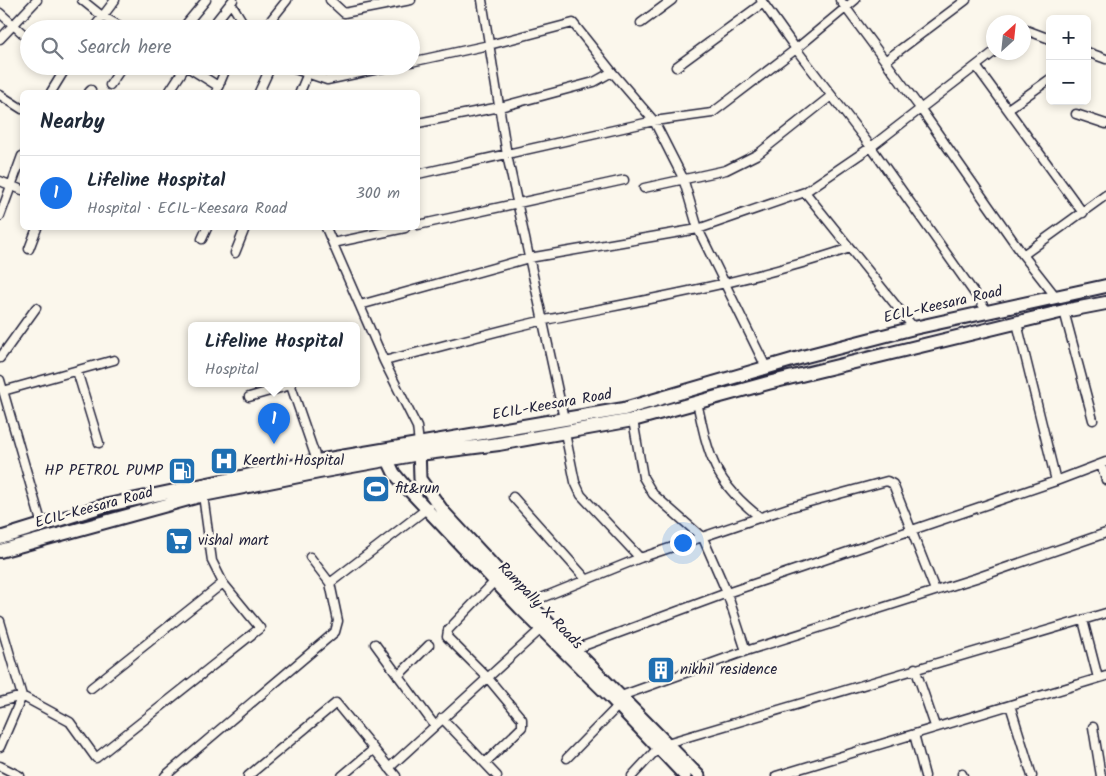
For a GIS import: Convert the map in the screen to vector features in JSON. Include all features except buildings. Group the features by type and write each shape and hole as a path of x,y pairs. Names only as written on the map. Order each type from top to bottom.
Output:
{"main road":[{"name":"ECIL-Keesara Road","path":"0,551 203,495 385,455 564,419 624,409 766,367 914,328 1106,286"},
{"name":"ECIL-Keesara Road","path":"419,449 499,444 633,420 698,402 1064,311 1106,303"},
{"name":"Rampally X Roads","path":"419,449 420,479 431,505 494,582 541,629 620,701"},
{"name":"ECIL-Keesara Road","path":"0,538 103,506 317,461 385,455"},
{"name":"Rampally X Roads","path":"385,455 394,473 431,505 575,649 620,701 662,745 699,776"},
{"name":"Rampally X Roads","path":"662,745 685,776"}],"street":[{"path":"0,39 37,0"},
{"path":"99,20 115,0"},
{"path":"189,20 206,0"},
{"path":"271,20 287,0"},
{"path":"330,0 344,13 411,0"},
{"path":"482,0 507,155 564,419"},
{"path":"641,23 672,0"},
{"path":"420,174 654,121 712,113 796,49 842,3 855,0"},
{"path":"885,60 966,0"},
{"path":"86,1 109,20"},
{"path":"676,67 762,1 831,96 871,147 987,311"},
{"path":"217,20 232,2 242,20"},
{"path":"842,3 920,108 1023,255 1056,296"},
{"path":"0,13 20,31"},
{"path":"420,60 489,45 573,23 654,121 683,178 698,229 766,367"},
{"path":"1031,32 1046,38"},
{"path":"1091,53 1106,59"},
{"path":"360,305 529,258 698,229 806,192 871,147 986,58"},
{"path":"976,66 1083,212"},
{"path":"420,123 500,107 594,82 612,72"},
{"path":"52,90 60,75"},
{"path":"110,85 117,75"},
{"path":"170,90 180,75"},
{"path":"198,75 217,89 224,75"},
{"path":"260,90 267,75"},
{"path":"301,90 307,75"},
{"path":"318,75 327,80 350,75"},
{"path":"1008,110 1046,82"},
{"path":"0,95 20,108"},
{"path":"644,188 726,170 758,154 831,96"},
{"path":"1076,114 1106,124"},
{"path":"0,216 20,162"},
{"path":"420,225 624,180"},
{"path":"0,181 20,189"},
{"path":"806,192 914,328"},
{"path":"1023,255 1106,195"},
{"path":"29,249 36,230"},
{"path":"202,239 205,230"},
{"path":"234,254 244,230"},
{"path":"327,230 384,361 417,427 419,449"},
{"path":"333,243 395,230"},
{"path":"384,361 542,321 725,284 809,262 850,248"},
{"path":"0,358 36,308"},
{"path":"1064,311 1093,420"},
{"path":"1017,323 1056,481"},
{"path":"3,391 114,360"},
{"path":"77,371 99,442"},
{"path":"0,380 42,525"},
{"path":"248,397 281,387"},
{"path":"292,387 317,461"},
{"path":"698,402 707,448 716,469 732,494 761,518"},
{"path":"633,420 643,477 653,494 703,538 727,593 746,651"},
{"path":"565,432 575,482 581,496 640,558"},
{"path":"575,649 727,593 913,531 1103,463 1106,480"},
{"path":"529,603 640,558 761,518 887,481 893,484 935,590"},
{"path":"0,702 22,696 70,722 96,758 260,628 223,582 212,560 203,495"},
{"path":"513,497 586,579"},
{"path":"330,583 431,505"},
{"path":"567,758 620,701 746,651 1106,533"},
{"path":"165,776 335,632 338,621 330,583 310,557"},
{"path":"91,688 223,582"},
{"path":"485,763 522,727 523,722 487,677 447,637 448,630 494,582"},
{"path":"632,776 662,745 1106,613"},
{"path":"776,776 792,774 935,726 1102,677 1083,620"},
{"path":"0,622 22,696 0,747"},
{"path":"389,768 541,629"},
{"path":"375,644 435,726"},
{"path":"398,676 429,645"},
{"path":"916,668 935,726"},
{"path":"248,776 336,703 396,776"},
{"path":"1010,705 1032,776"},
{"path":"442,718 497,776"},
{"path":"1093,727 1101,776"},
{"path":"914,734 925,776"},
{"path":"342,776 374,749"},
{"path":"0,766 20,776"}],"place":[{"name":"Lifeline Hospital","path":"274,444"},
{"name":"Keerthi Hospital","path":"224,461"},
{"name":"HP PETROL PUMP","path":"182,471"},
{"name":"fit&run","path":"376,489"},
{"name":"vishal mart","path":"179,541"},
{"name":"nikhil residence","path":"661,670"}]}
